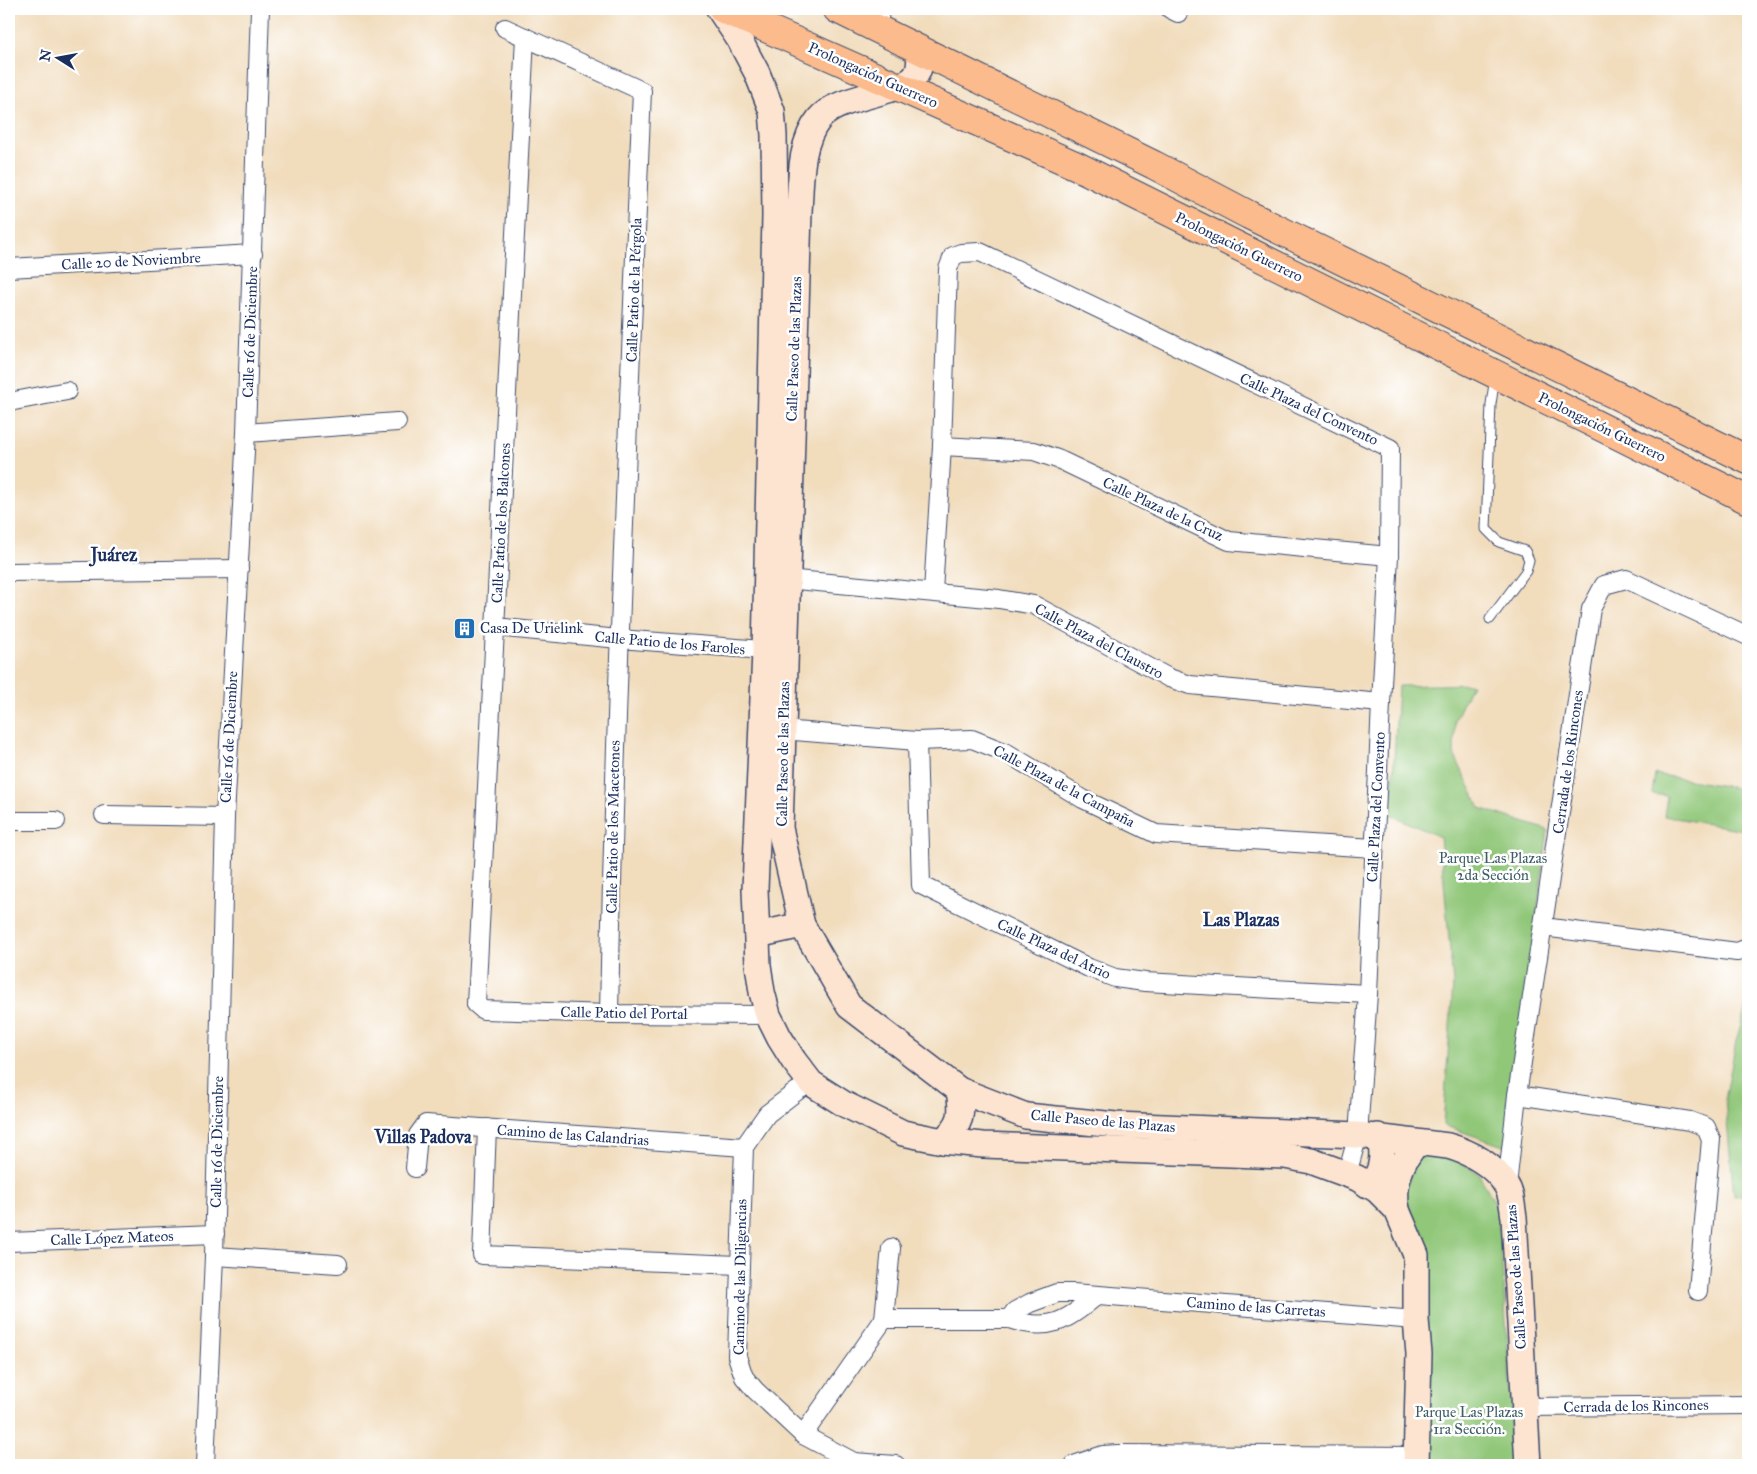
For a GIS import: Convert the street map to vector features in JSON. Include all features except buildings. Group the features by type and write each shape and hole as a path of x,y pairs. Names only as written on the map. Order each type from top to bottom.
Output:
{"main road":[{"name":"Prolongación Guerrero","path":"724,9 1077,166 1748,500"},
{"path":"837,9 879,18 919,49 1154,165 1249,215 1748,460"},
{"path":"1138,198 1154,165"},
{"path":"1708,480 1723,448"}],"street":[{"name":"Calle 16 de Diciembre","path":"206,1465 215,1234 225,817 246,433 260,9"},
{"name":"Calle Paseo de las Plazas","path":"719,9 739,39 758,74 772,111 775,216 775,651 782,730 780,828 802,925 849,1006 959,1090 1026,1116 1116,1125 1368,1135 1448,1146 1469,1154 1490,1167 1507,1186 1516,1236 1528,1465"},
{"name":"Calle Patio de la Pérgola","path":"505,28 642,91 619,639"},
{"name":"Calle Patio de los Balcones","path":"480,1008 476,1004 525,37"},
{"name":"Calle Paseo de las Plazas","path":"919,49 920,61 916,76 911,81 827,111 812,130 806,146 799,212 786,578 775,651 755,889 758,965 768,1015 784,1045 811,1083 844,1104 903,1133 944,1141 982,1145 1285,1156 1311,1161 1358,1179 1398,1210 1416,1254 1416,1320 1419,1354 1416,1460"},
{"name":"Calle Plaza del Convento","path":"932,592 942,446 948,269 953,256 960,253 980,252 1390,448 1389,556 1368,994 1368,1135"},
{"name":"Calle 20 de Noviembre","path":"9,268 253,254"},
{"path":"9,402 67,391"},
{"path":"246,433 397,422"},
{"name":"Calle Plaza de la Cruz","path":"942,446 1034,451 1060,460 1229,541 1389,556"},
{"path":"9,572 239,568"},
{"name":"Calle Plaza del Claustro","path":"786,578 999,599 1034,605 1169,678 1190,685 1381,703"},
{"name":"Cerrada de los Rincones","path":"1507,1186 1517,1095 1591,609 1604,585 1626,579 1748,636"},
{"name":"Calle Patio de los Faroles","path":"496,627 775,651"},
{"name":"Calle Patio de los Macetones","path":"609,1014 612,823 619,639"},
{"name":"Calle Plaza de la Campaña","path":"782,730 918,741 972,740 1007,753 1083,799 1156,834 1374,848"},
{"name":"Calle Plaza del Atrio","path":"918,741 921,885 1089,968 1115,978 1368,994"},
{"path":"104,815 225,817"},
{"path":"9,821 56,821"},
{"path":"757,935 802,925"},
{"path":"1543,927 1737,952 1748,948"},
{"name":"Calle Patio del Portal","path":"480,1008 483,1010 609,1014 768,1015"},
{"path":"744,1147 767,1114 797,1091 811,1083"},
{"path":"944,1141 955,1129 960,1119 962,1108 959,1090"},
{"path":"1517,1095 1690,1121 1706,1127 1711,1139 1698,1291"},
{"path":"415,1168 418,1135 426,1124 487,1128"},
{"name":"Camino de las Calandrias","path":"739,1265 482,1256 487,1128 744,1147"},
{"path":"1358,1179 1376,1179 1380,1168 1382,1151 1368,1135"},
{"path":"1398,1210 1396,1192 1398,1176 1407,1154 1417,1143"},
{"name":"Camino de las Diligencias","path":"744,1147 737,1348 739,1366 744,1377 755,1390 804,1435 854,1462 896,1465"},
{"name":"Calle López Mateos","path":"9,1242 215,1234"},
{"path":"804,1435 884,1319 891,1248"},
{"path":"214,1256 338,1264"},
{"name":"Camino de las Carretas","path":"1009,1319 1016,1311 1030,1303 1057,1293 1416,1320"},
{"path":"884,1319 1009,1319 1032,1326 1043,1326 1056,1322 1084,1307 1097,1295"},
{"name":"Cerrada de los Rincones","path":"1525,1407 1748,1405"},
{"path":"1074,1465 1102,1456 1118,1454 1416,1460"}],"lane":[{"path":"1490,619 1526,571 1529,560 1525,551 1500,542 1486,529 1491,404 1496,374"}],"green space":[{"name":"Parque Las Plazas 2da Sección","path":"1472,684 1455,720 1454,754 1480,808 1548,830 1506,1147 1443,1125 1453,984 1440,837 1391,815 1398,686"},
{"path":"1655,774 1748,790 1748,831 1664,816 1667,796 1652,794"},
{"path":"1748,999 1748,1195 1734,1196 1725,1100 1736,1041"},
{"name":"Parque Las Plazas 1ra Sección.","path":"1374,1143 1444,1153 1478,1173 1498,1208 1516,1465 1424,1465 1429,1257 1409,1207"}],"place":[{"name":"Casa De Urielink","path":"464,628"}],"district":[{"name":"Juárez","path":"114,555"},
{"name":"Las Plazas","path":"1241,920"},
{"name":"Villas Padova","path":"423,1137"}]}
